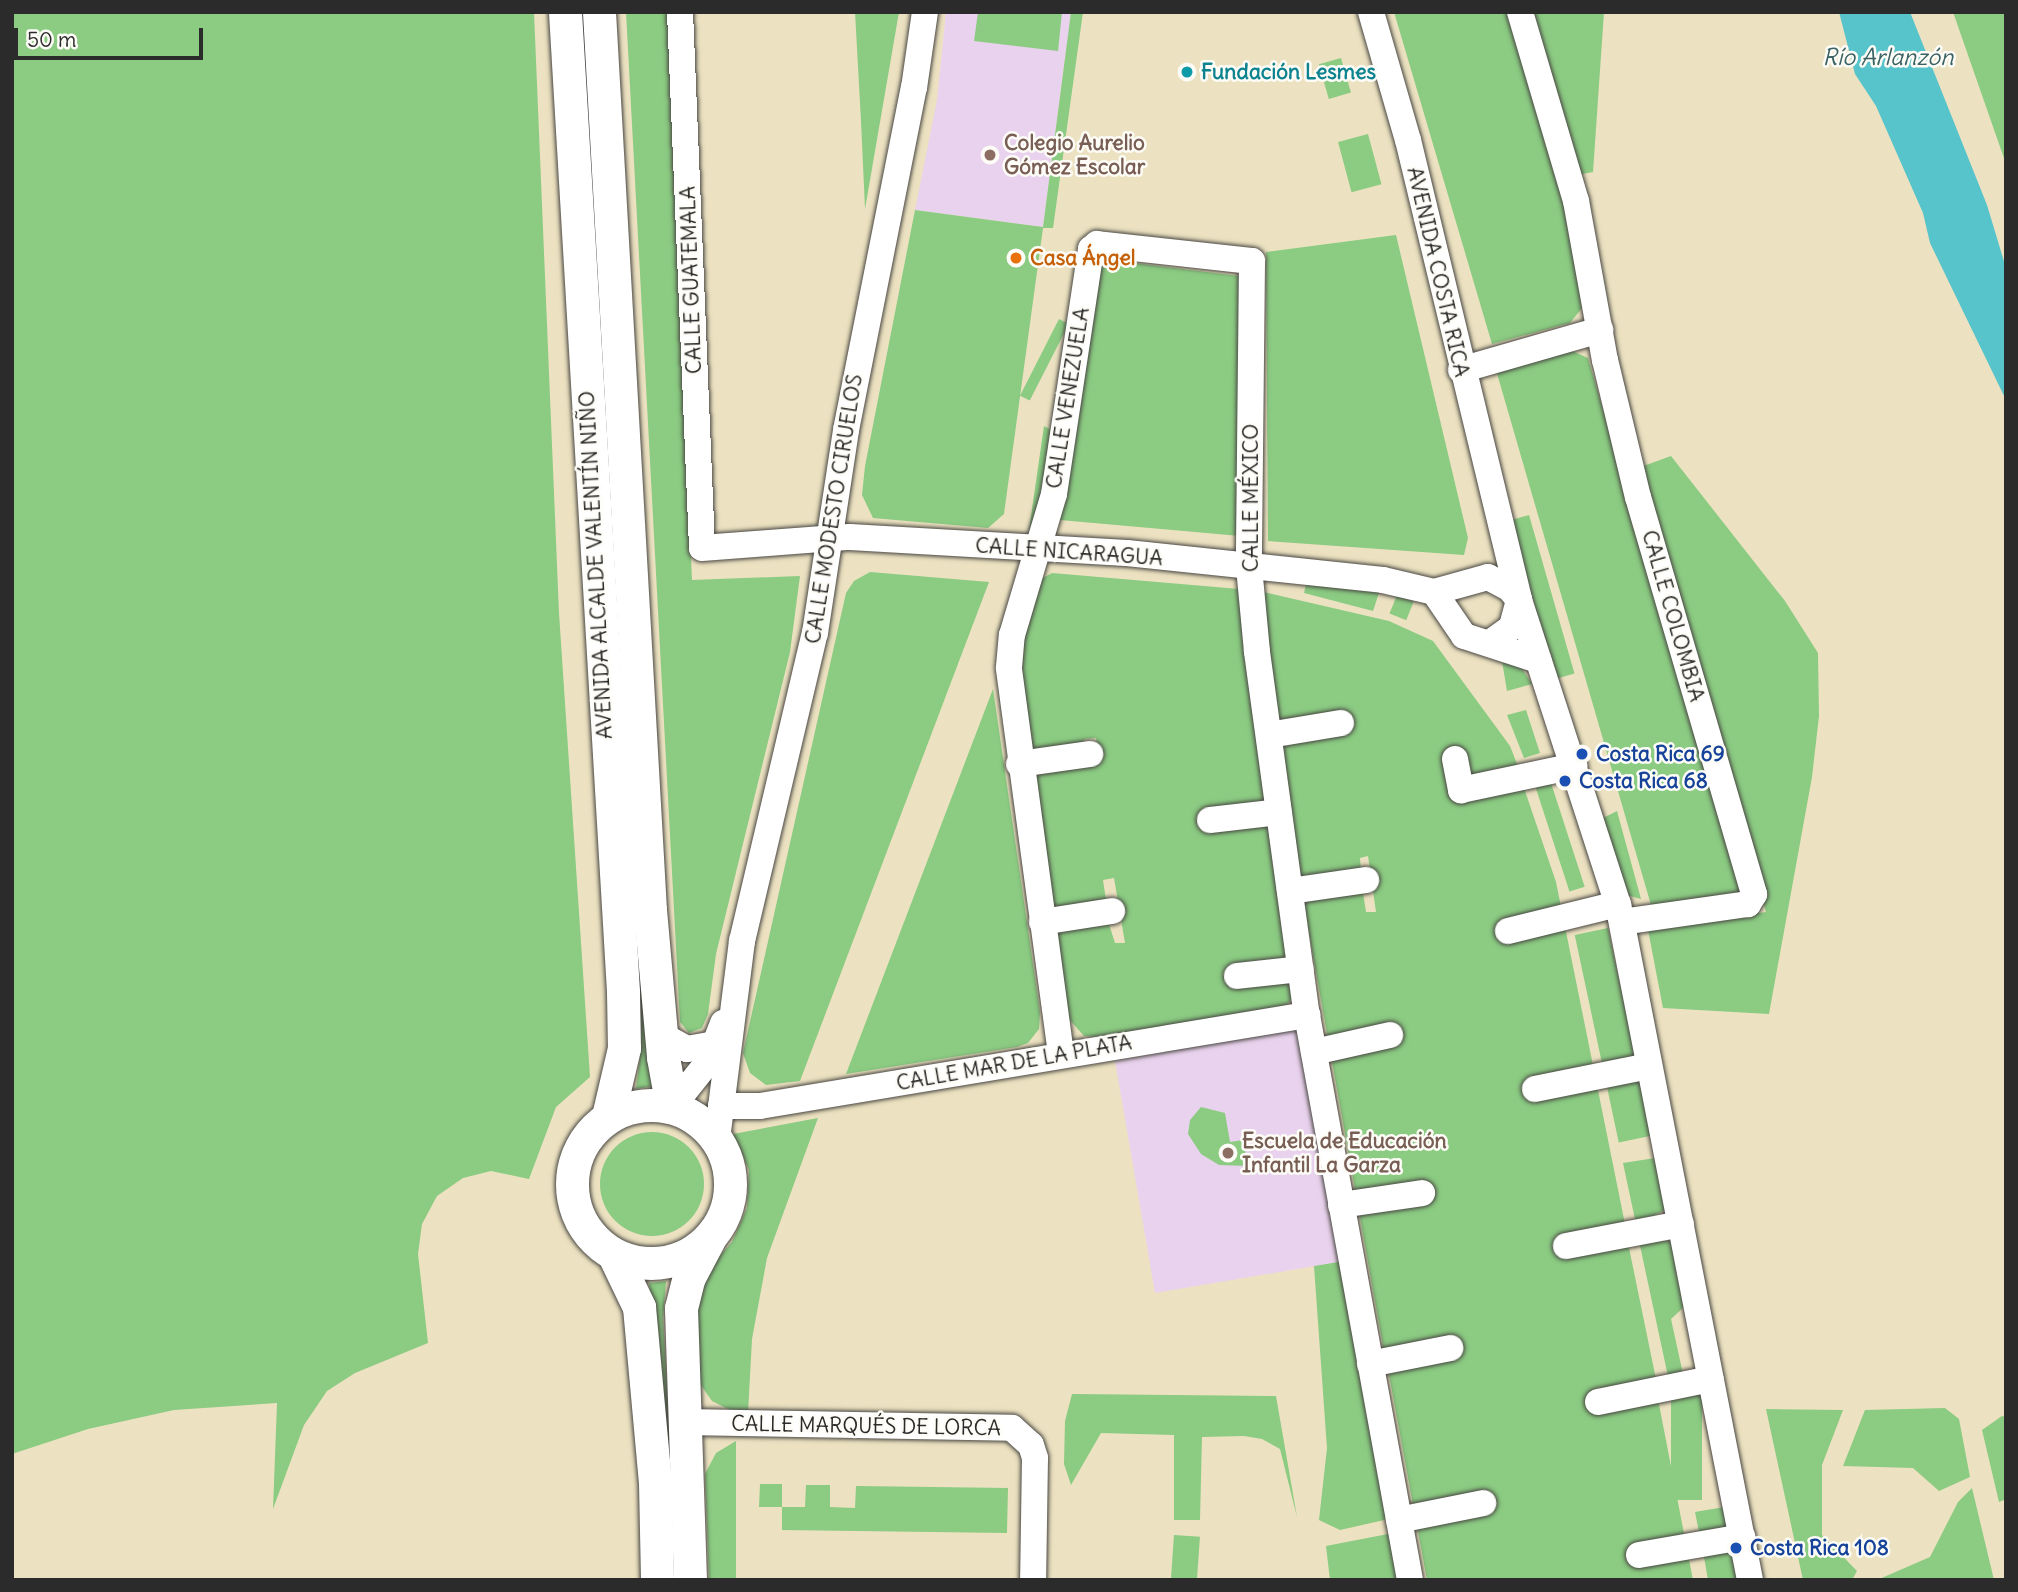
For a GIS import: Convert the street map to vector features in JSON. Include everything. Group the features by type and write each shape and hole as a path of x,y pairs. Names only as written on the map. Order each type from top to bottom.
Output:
{"street":[{"name":"AVENIDA ALCALDE VALENTÍN NIÑO","path":"565,12 623,992 624,1048 608,1116"},
{"name":"AVENIDA ALCALDE VALENTÍN NIÑO","path":"599,12 660,1034 672,1107"},
{"name":"CALLE GUATEMALA","path":"680,12 702,548"},
{"name":"CALLE MODESTO CIRUELOS","path":"717,1139 731,1002 761,856 800,708 925,12"},
{"name":"AVENIDA COSTA RICA","path":"1371,12 1408,140 1461,370 1519,600 1575,766 1620,913 1750,1580"},
{"name":"CALLE COLOMBIA","path":"1520,12 1576,201 1600,330 1638,497 1753,900 1734,907 1620,913"},
{"name":"CALLE MÉXICO","path":"1094,244 1252,261 1250,567 1269,735 1307,1015 1410,1580"},
{"name":"CALLE VENEZUELA","path":"1061,1054 1019,764 1009,667 1012,635 1054,494 1094,244"},
{"path":"1461,370 1600,330"},
{"name":"AVENIDA COSTA RICA","path":"1488,577 1500,548 1502,532"},
{"name":"CALLE NICARAGUA","path":"702,548 829,538 1127,553 1383,580 1442,602 1461,586 1488,577"},
{"path":"1488,577 1509,588 1519,600 1512,627 1490,643"},
{"path":"1442,602 1464,636 1538,660"},
{"path":"1269,735 1341,723"},
{"path":"1019,764 1090,754"},
{"path":"1455,759 1461,790 1575,766"},
{"path":"1210,820 1279,812"},
{"path":"1290,891 1366,880"},
{"path":"1042,922 1112,911"},
{"path":"1508,931 1620,913"},
{"path":"1237,976 1301,969"},
{"name":"CALLE MODESTO CIRUELOS","path":"672,1107 700,1073 715,1044 731,1002"},
{"name":"CALLE MAR DE LA PLATA","path":"721,1106 760,1106 1307,1015"},
{"path":"660,1034 687,1049 715,1044"},
{"path":"1314,1052 1390,1035"},
{"path":"1535,1089 1649,1066"},
{"path":"657,1580 654,1469 639,1307 614,1255 584,1227 571,1187 580,1146 608,1116 628,1107 672,1107 698,1119 717,1139 730,1179 722,1220 689,1277 681,1308 690,1580"},
{"path":"1341,1205 1422,1193"},
{"path":"1566,1246 1681,1224"},
{"path":"614,1255 634,1262 665,1262 694,1251 710,1237"},
{"path":"1370,1364 1450,1348"},
{"path":"1598,1402 1711,1379"},
{"name":"CALLE MARQUÉS DE LORCA","path":"684,1422 1012,1428 1031,1445 1035,1458 1033,1580"},
{"path":"1399,1520 1483,1503"},
{"path":"1639,1555 1742,1537"}],"shaded area":[{"name":"Colegio Aurelio Gómez Escolar","path":"946,12 1071,12 1043,227 915,210 937,100"},
{"name":"Escuela de Educación Infantil La Garza","path":"1289,1029 1302,1034 1345,1261 1155,1293 1115,1061"}],"green space":[{"path":"12,12 534,12 559,613 590,1077 556,1107 529,1179 491,1171 463,1178 437,1196 422,1224 418,1254 428,1343 355,1373 327,1391 304,1425 273,1509 277,1403 174,1410 88,1429 12,1454"},
{"path":"626,12 668,12 692,580 800,576 790,652 716,954 708,1014 702,1028 689,1033 680,1022"},
{"path":"855,12 899,12 865,209 861,121"},
{"path":"978,12 1062,12 1058,51 974,41"},
{"path":"1071,12 1083,12 1053,228 1043,228 1004,514 988,528 873,518 862,495 865,466 915,210 1043,227"},
{"path":"1394,12 1509,12 1569,218 1582,308 1570,323 1492,344"},
{"path":"1527,12 1604,12 1593,172 1577,175"},
{"path":"1953,12 2006,12 2006,164"},
{"path":"1341,58 1351,93 1329,99 1319,64"},
{"path":"1368,134 1381,184 1352,192 1338,142"},
{"path":"1396,235 1468,538 1464,555 1268,541 1266,252"},
{"path":"1102,259 1239,276 1240,536 1060,520"},
{"path":"1059,319 1069,324 1030,401 1020,396"},
{"path":"1572,351 1588,358 1741,884 1740,892 1651,905 1496,370"},
{"path":"1044,426 1055,432 1036,530 1029,530"},
{"path":"1671,456 1785,601 1818,653 1819,716 1812,777 1769,1014 1663,1008 1648,930 1766,912 1638,468"},
{"path":"1529,515 1574,674 1555,679 1510,521"},
{"path":"870,572 989,582 800,1081 766,1085 750,1073 743,1053 846,593 854,581"},
{"path":"1052,573 1239,589 1294,997 1286,1005 1102,1037 1084,1036 1068,1018 1055,926 1107,918 1115,943 1125,943 1114,878 1103,880 1106,900 1051,914 1032,766 1099,754 1096,738 1085,739 1079,752 1030,758 1022,716 1023,637 1039,580"},
{"path":"1306,584 1379,593 1373,611 1304,593"},
{"path":"1263,592 1389,621 1433,641 1510,746 1521,774 1455,788 1523,785 1556,882 1626,1229 1559,1236 1627,1238 1657,1384 1602,1395 1600,1387 1592,1390 1595,1406 1657,1394 1693,1580 1427,1580 1387,1364 1461,1355 1456,1335 1385,1357 1302,894 1362,886 1366,912 1376,912 1368,856 1360,858 1361,871 1300,884 1262,613"},
{"path":"1397,595 1414,602 1406,620 1390,614"},
{"path":"616,660 654,1086 636,1089 640,1057"},
{"path":"1502,661 1521,667 1532,684 1507,691"},
{"path":"993,689 1040,1012 1039,1029 1028,1043 1017,1047 846,1074"},
{"path":"1526,710 1540,753 1524,758 1507,715"},
{"path":"1551,783 1585,887 1569,892 1536,788"},
{"path":"1617,811 1641,899 1626,895 1603,818"},
{"path":"1608,928 1636,1059 1603,1066 1575,935"},
{"path":"1639,1079 1651,1136 1619,1143 1607,1086"},
{"path":"1201,1107 1225,1113 1230,1142 1243,1140 1248,1166 1219,1165 1201,1154 1188,1134 1190,1120"},
{"path":"818,1118 767,1258 752,1339 748,1413 730,1410 712,1401 700,1384 695,1298 709,1268 732,1242 747,1208 749,1170 733,1134"},
{"path":"652,1132 672,1136 689,1147 700,1164 704,1184 700,1204 689,1221 672,1232 652,1236 632,1232 615,1221 604,1204 600,1184 604,1164 615,1147 632,1136"},
{"path":"1655,1158 1665,1210 1636,1224 1623,1163"},
{"path":"1639,1241 1672,1241 1684,1307 1671,1319 1683,1374 1669,1381"},
{"path":"1345,1261 1393,1518 1340,1530 1319,1520 1327,1448 1314,1266"},
{"path":"666,1281 663,1318 678,1580 649,1283"},
{"path":"1671,1392 1702,1392 1702,1500 1671,1500"},
{"path":"1072,1394 1276,1396 1297,1517 1280,1449 1262,1439 1244,1436 1202,1437 1200,1520 1174,1520 1174,1435 1101,1433 1071,1485 1064,1464 1065,1421"},
{"path":"1945,1408 1959,1419 1970,1477 1939,1491 1913,1468 1843,1466 1865,1410"},
{"path":"1766,1409 1843,1410 1822,1465 1822,1535 1857,1571 1852,1580 1803,1580"},
{"path":"2002,1416 2006,1417 2006,1499 1999,1502 1982,1430"},
{"path":"736,1441 736,1580 709,1580 705,1474 716,1453"},
{"path":"760,1484 782,1484 782,1507 759,1507"},
{"path":"806,1485 830,1485 830,1507 855,1508 856,1486 1008,1488 1007,1533 782,1530 782,1507 805,1507"},
{"path":"1972,1488 1994,1580 1877,1580 1930,1557 1958,1502"},
{"path":"1724,1507 1728,1527 1700,1537 1695,1512"},
{"path":"1393,1533 1401,1580 1330,1580 1326,1546"},
{"path":"1174,1535 1200,1537 1197,1580 1171,1580"},
{"path":"1732,1550 1738,1580 1708,1580 1703,1551"}],"water":[{"name":"Río Arlanzón","path":"1839,12 1910,12 1987,205 2006,268 2006,400 1930,243 1923,213 1876,106 1855,74"}],"place":[{"name":"Fundación Lesmes","path":"1187,72"},
{"name":"Colegio Aurelio Gómez Escolar","path":"990,155"},
{"name":"Casa Ángel","path":"1016,258"},
{"name":"Costa Rica 69","path":"1582,754"},
{"name":"Costa Rica 68","path":"1565,781"},
{"name":"Escuela de Educación Infantil La Garza","path":"1228,1153"},
{"name":"Costa Rica 108","path":"1736,1548"}]}
